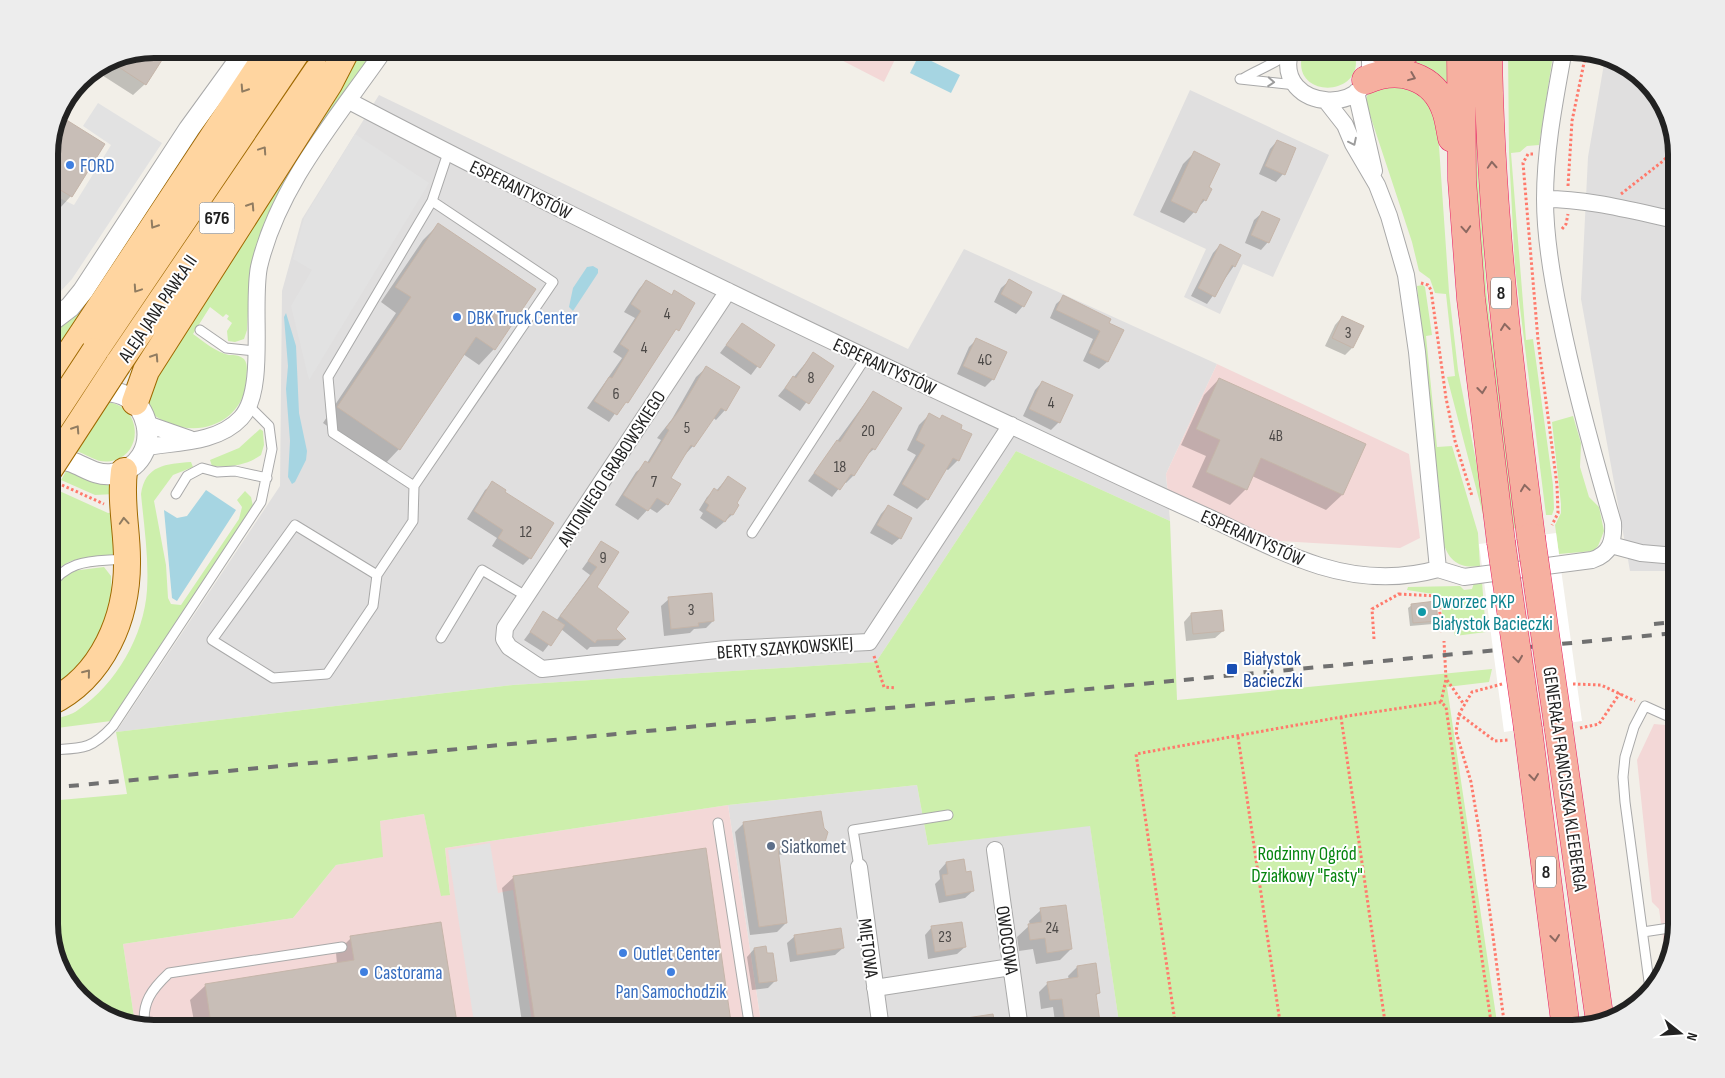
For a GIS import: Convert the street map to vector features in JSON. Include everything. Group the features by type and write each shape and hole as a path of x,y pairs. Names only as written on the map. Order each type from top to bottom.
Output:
{"highway":[{"name":"8","path":"1461,58 1462,180"},
{"name":"8","path":"1488,58 1493,186 1500,285 1542,535"},
{"path":"1361,86 1381,73 1410,74 1427,84 1434,91 1446,111 1462,180"},
{"name":"GENERAŁA FRANCISZKA KLEEBERGA","path":"1462,180 1471,298 1501,542 1520,734 1563,1020"},
{"name":"GENERAŁA FRANCISZKA KLEEBERGA","path":"1542,535 1569,726 1600,1016"}],"main road":[{"name":"ALEJA JANA PAWŁA II","path":"58,407 283,58"},
{"path":"58,367 63,363 283,58"},
{"name":"ALEJA JANA PAWŁA II","path":"58,467 118,364 325,58"},
{"path":"141,413 146,370 329,84 343,58"},
{"path":"58,699 81,680 114,635 122,613 127,559 122,489 124,471"}],"street":[{"path":"58,316 70,307 83,291 189,129 240,58"},
{"path":"146,447 206,438 225,431 242,418 249,406 256,376 255,292 268,236 292,185 379,58"},
{"path":"1291,58 1290,70 1297,86 1310,97 1327,102 1342,100 1361,86 1370,65 1369,58"},
{"path":"1327,102 1345,125 1353,144 1377,185 1394,231 1408,283 1418,361 1438,569 1464,577 1598,558 1611,545 1613,522 1580,404 1555,293 1546,226 1547,154 1563,58"},
{"path":"1361,86 1377,185"},
{"name":"ESPERANTYSTÓW","path":"349,101 448,153 728,291 1296,557 1323,567 1384,577 1400,586 1438,569"},
{"path":"1545,199 1612,206 1667,218"},
{"name":"ANTONIEGO GRABOWSKIEGO","path":"509,647 504,639 505,628 728,291"},
{"path":"58,388 75,396 109,391 118,392 141,413 192,439"},
{"path":"58,461 72,462 97,472 110,474 124,471 134,464 146,447 141,413"},
{"name":"BERTY SZAYKOWSKIEJ","path":"509,647 542,669 726,649 869,642 1011,425"},
{"path":"1611,545 1635,552 1668,555"},
{"name":"OWOCOWA","path":"995,850 1019,1020"},
{"name":"MIĘTOWA","path":"859,867 880,1020"},
{"path":"875,988 1011,967"}],"lane":[{"path":"1283,58 1264,66 1242,79 1297,86"},
{"path":"414,486 333,434 328,377 432,201 448,153"},
{"path":"377,575 295,526 212,640 273,678 327,674 372,606 377,575 413,521 414,486 553,282 432,201"},
{"path":"200,330 226,348 255,352"},
{"path":"752,533 866,357"},
{"path":"58,749 79,748 98,743 113,726 261,502 272,449 269,426 249,406"},
{"path":"176,494 187,476 202,468 217,472 235,472 267,478"},
{"path":"58,575 75,564 127,559"},
{"path":"441,638 482,570 526,596"},
{"path":"1649,982 1623,777 1625,756 1634,727 1645,706 1668,716"},
{"path":"859,867 853,830 948,815"},
{"path":"718,823 749,1020"},
{"path":"1642,932 1668,928"},
{"path":"144,1020 143,1012 153,989 169,974 342,947"}],"path":[{"path":"1559,236 1568,220 1569,156 1572,122 1585,58"},
{"path":"1542,535 1552,524 1558,513 1557,485 1538,340 1523,163 1528,154 1569,156"},
{"path":"1612,206 1622,192 1667,157"},
{"path":"1418,282 1424,283 1431,290 1446,398 1455,441 1473,498"},
{"path":"58,480 106,504 123,506"},
{"path":"1374,638 1372,609 1400,586 1438,596 1442,632"},
{"path":"1441,702 1446,679 1444,641"},
{"path":"869,642 884,687 896,688"},
{"path":"1446,679 1464,703"},
{"path":"1504,683 1472,692 1459,714 1456,732 1471,782 1480,836 1504,1020"},
{"path":"1567,684 1601,685 1645,706"},
{"path":"1569,726 1599,724 1620,693"},
{"path":"1175,1020 1136,754 1341,717 1441,702"},
{"path":"1441,702 1446,708 1491,1020"},
{"path":"1459,714 1495,741 1520,734"},
{"path":"1341,717 1385,1020"},
{"path":"1238,737 1281,1020"}],"shaded area":[{"path":"837,58 896,58 884,82"},
{"path":"1604,64 1630,77 1648,95 1660,117 1667,141 1668,571 1630,571 1581,299 1588,157"},
{"path":"1190,90 1329,155 1273,277 1243,264 1220,314 1184,297 1206,249 1133,215"},
{"path":"379,95 908,349 964,249 1217,364 1166,474 1170,521 1016,451 876,662 513,685 116,732 280,486 282,291 302,219"},
{"path":"98,103 162,143 72,279 58,294 58,197 74,205 111,145 83,126"},
{"path":"355,134 429,183 309,380 291,306 312,270 293,259 304,218"},
{"path":"1217,364 1409,454 1420,538 1400,548 1279,541 1168,494 1166,474"},
{"path":"1654,724 1668,726 1668,924 1667,937 1660,962 1659,958 1664,946 1659,909 1652,902 1637,760"},
{"path":"917,785 928,845 1090,825 1119,1020 761,1020 728,805"},
{"path":"728,805 761,1020 141,1020 134,1018 123,944 293,918 336,865 382,857 380,821 424,814 442,896 450,894 445,848"},
{"path":"490,843 498,893 513,890 532,1020 474,1020 448,850"}],"green space":[{"path":"357,58 367,58 311,143 253,262 247,330 244,339 235,342 228,341 227,331 232,323 227,319 229,316 226,314 223,317 210,307 193,334 220,352 239,356 246,361 246,382 243,395 237,407 229,416 207,427 182,427 158,418 150,410 148,403 150,383 318,127"},
{"path":"1302,58 1355,58 1356,66 1351,78 1341,85 1329,88 1316,85 1306,78 1301,66"},
{"path":"1384,58 1447,58 1447,92 1377,66 1375,60"},
{"path":"1469,58 1477,58 1477,159 1487,298 1517,528 1509,529 1478,271"},
{"path":"1508,58 1553,58 1539,145 1527,146 1520,152 1511,153 1526,340 1533,339 1553,485 1554,509 1552,515 1546,515 1515,268 1509,153"},
{"path":"236,81 58,351 58,329 73,318 89,298 199,130"},
{"path":"1377,83 1419,87 1437,117 1449,292 1458,370 1489,526 1486,526 1447,377 1455,376 1446,294 1435,293 1430,279 1419,271 1412,242 1369,112 1365,113 1367,96"},
{"path":"1423,285 1425,287 1432,335 1426,336 1437,447 1452,446 1478,533 1480,566 1466,566 1456,562 1448,554 1443,541 1417,286"},
{"path":"99,402 113,403 127,411 132,418 135,434 133,443 123,456 115,460 105,462 96,460 79,452 58,447 58,405 63,407 77,407"},
{"path":"1573,416 1581,443 1580,467 1589,497 1599,507 1604,531 1598,546 1593,551 1559,554 1555,525 1561,513 1561,504 1552,422"},
{"path":"260,429 263,431 264,445 261,455 249,462 237,465 212,466 210,460 239,448"},
{"name":"Rodzinny Ogród Działkowy \"Fasty\"","path":"1016,451 1170,521 1177,700 1492,669 1489,682 1447,687 1497,1020 1119,1020 1090,826 928,845 917,785 728,805 445,848 450,895 441,896 424,814 380,821 383,857 336,865 293,918 123,944 134,1018 117,1013 95,1001 77,983 65,961 59,943 58,930 58,800 127,794 116,732 513,685 876,662"},
{"path":"191,462 193,467 173,475 154,501 166,565 168,598 171,604 181,605 239,519 242,507 237,500 245,491 251,497 253,506 111,721 58,728 58,719 78,710 104,687 126,658 134,641 145,607 147,590 146,542 141,494 143,484 147,477 158,468"},
{"path":"68,468 115,481 115,494 95,495 61,480"},
{"path":"58,490 108,513 116,512 117,551 108,557 80,559 71,561 58,570"},
{"path":"104,567 111,576 112,607 102,636 70,676 58,683 58,582 72,571"},
{"path":"1482,582 1486,632 1455,636 1454,630 1444,629 1440,595 1407,590 1408,587 1460,586 1464,590 1472,589 1474,583"}],"water":[{"path":"918,58 925,58 960,75 951,93 910,73"},
{"path":"593,266 598,269 598,273 573,311 569,307 573,288 587,267"},
{"path":"286,313 296,346 299,413 307,451 306,460 295,482 292,484 288,477 290,441 286,389 288,366 284,317"},
{"path":"206,490 236,510 177,601 172,598 164,510 177,518 187,516"}],"pier":[{"path":"1556,533 1582,721 1546,726 1520,538"},
{"path":"1513,540 1537,727 1504,732 1479,544"}],"building":[{"path":"141,58 163,58 146,85 116,65"},
{"name":"FORD","path":"64,119 105,144 72,197 58,188 59,135"},
{"path":"1277,140 1296,148 1285,175 1265,166"},
{"path":"1194,151 1220,164 1209,187 1212,189 1206,201 1203,199 1196,213 1171,201"},
{"path":"1262,211 1280,219 1269,243 1251,235"},
{"name":"DBK Truck Center","path":"438,223 536,289 495,350 476,337 400,450 337,407 411,297 395,287"},
{"path":"1220,244 1241,255 1235,267 1232,265 1215,297 1198,288"},
{"path":"1009,279 1032,292 1024,307 1001,294"},
{"path":"646,280 672,295 674,290 695,303 679,331 676,329 628,403 626,402 617,415 594,401 609,377 612,378 629,350 620,344 641,311 631,304"},
{"path":"1063,295 1111,319 1109,323 1124,330 1108,362 1089,353 1100,331 1056,310"},
{"path":"1342,316 1364,326 1353,348 1332,338"},
{"path":"742,323 775,345 760,368 726,345"},
{"path":"976,338 1007,352 994,380 963,366"},
{"path":"813,352 834,366 809,404 785,388 793,376 796,378"},
{"path":"706,366 740,387 726,411 721,408 694,447 691,445 671,478 681,484 668,505 657,498 648,511 623,495 645,461 649,463 669,430 666,428 681,408"},
{"path":"1219,378 1366,444 1343,495 1261,458 1247,490 1206,472 1220,440 1196,429"},
{"path":"1042,381 1073,395 1060,423 1029,409"},
{"path":"873,391 902,408 875,450 872,448 854,476 851,474 840,490 814,473 837,440 840,442"},
{"path":"929,413 940,419 942,415 962,425 961,429 972,434 959,461 953,458 928,500 902,484 925,445 916,440"},
{"path":"728,476 746,488 737,503 739,505 733,515 730,514 725,522 706,510 709,505 705,502 714,488 718,491"},
{"path":"492,481 506,490 505,492 554,523 531,559 498,538 503,530 474,511"},
{"path":"888,505 912,518 901,539 877,525"},
{"path":"601,541 619,552 597,587 629,612 616,629 626,639 597,640 595,643 560,616 597,567 588,561"},
{"path":"712,593 714,621 698,623 699,626 671,629 668,597"},
{"name":"Dworzec PKP Białystok Bacieczki","path":"1436,601 1438,621 1413,623 1411,604"},
{"path":"1222,610 1224,631 1193,634 1191,613"},
{"path":"543,611 565,625 551,646 530,632"},
{"name":"Siatkomet","path":"821,811 824,828 828,832 825,842 778,848 787,923 759,927 743,822"},
{"name":"Outlet Center","path":"706,848 731,1020 535,1020 513,876"},
{"path":"964,859 966,872 971,871 974,891 946,896 942,875 948,874 946,862"},
{"path":"1066,905 1072,949 1047,953 1045,938 1030,940 1028,924 1042,922 1040,908"},
{"name":"Castorama","path":"441,922 457,1020 192,1020 210,1017 205,984 354,960 350,936"},
{"path":"962,922 966,947 935,952 931,926"},
{"path":"841,928 844,948 797,955 794,935"},
{"path":"766,946 767,953 773,953 777,981 759,983 754,948"},
{"path":"1096,963 1100,993 1096,994 1100,1020 1065,1020 1062,999 1050,1000 1047,982 1078,977 1077,966"},
{"path":"993,1014 994,1020 953,1020"}],"railway":[{"path":"1654,624 1668,623"},
{"path":"58,787 1668,634"}],"place":[{"name":"FORD","path":"70,165"},
{"name":"DBK Truck Center","path":"457,317"},
{"name":"Dworzec PKP Białystok Bacieczki","path":"1422,612"},
{"name":"Białystok Bacieczki","path":"1232,669"},
{"name":"Siatkomet","path":"771,846"},
{"name":"Outlet Center","path":"623,953"},
{"name":"Castorama","path":"364,972"},
{"name":"Pan Samochodzik","path":"671,972"}]}
